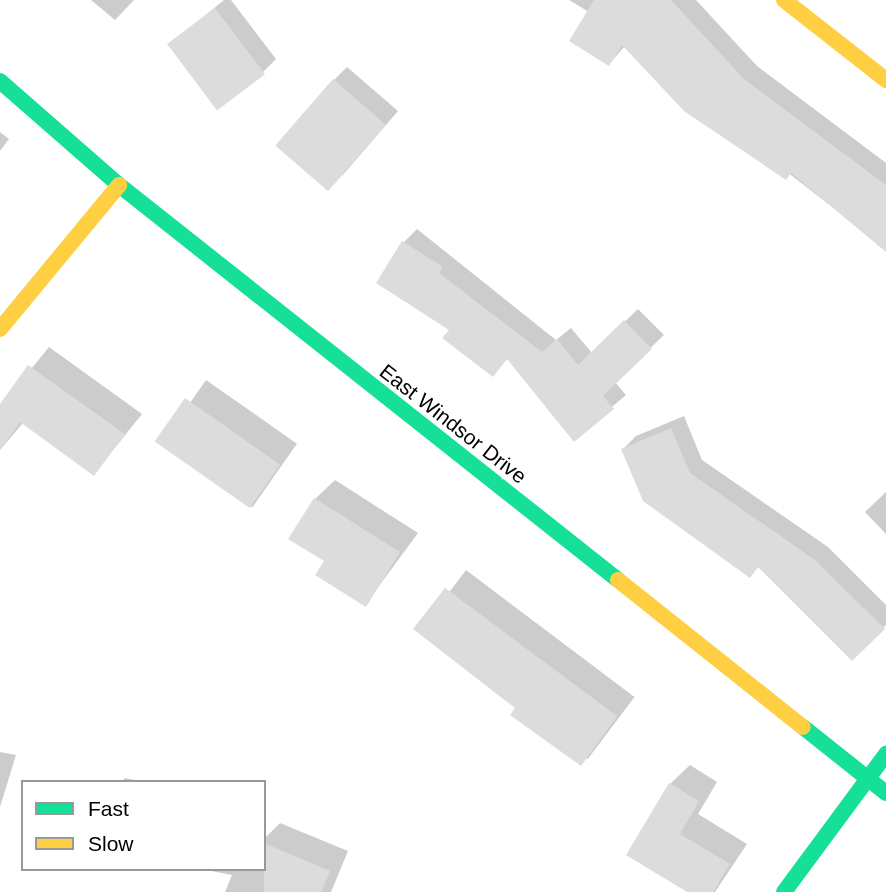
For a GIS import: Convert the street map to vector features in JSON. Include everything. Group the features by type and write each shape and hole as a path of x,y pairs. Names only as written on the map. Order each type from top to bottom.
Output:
{"street":[{"path":"784,0 886,80"},
{"name":"East Windsor Drive","path":"0,81 118,186 886,793"},
{"path":"0,329 118,186"},
{"path":"783,892 886,754"}],"building":[{"path":"594,0 671,0 744,79 886,185 886,252 791,173 786,180 684,111 622,45 609,66 569,41"},
{"path":"215,8 265,74 217,110 167,44"},
{"path":"333,79 386,125 328,191 275,145"},
{"path":"402,241 443,267 439,273 542,352 557,339 578,365 624,320 652,349 603,396 614,409 574,442 507,359 493,377 442,338 449,330 376,283"},
{"path":"28,365 125,434 94,476 20,422 0,450 0,404"},
{"path":"185,398 280,465 250,508 155,441"},
{"path":"671,428 690,473 815,560 885,629 852,661 758,567 750,578 643,501 621,449"},
{"path":"314,498 400,552 366,607 315,575 324,561 288,539"},
{"path":"445,588 617,716 581,766 510,715 515,708 413,629"},
{"path":"669,783 699,801 680,834 730,864 713,892 687,892 626,855"},
{"path":"266,844 330,871 321,892 264,892"}],"traffic: fast":[{"path":"0,81 119,185 618,580"},
{"path":"803,727 886,793"},
{"path":"784,892 886,754"}],"traffic: slow":[{"path":"784,0 886,80"},
{"path":"0,329 119,185"},
{"path":"618,580 803,727"}]}
